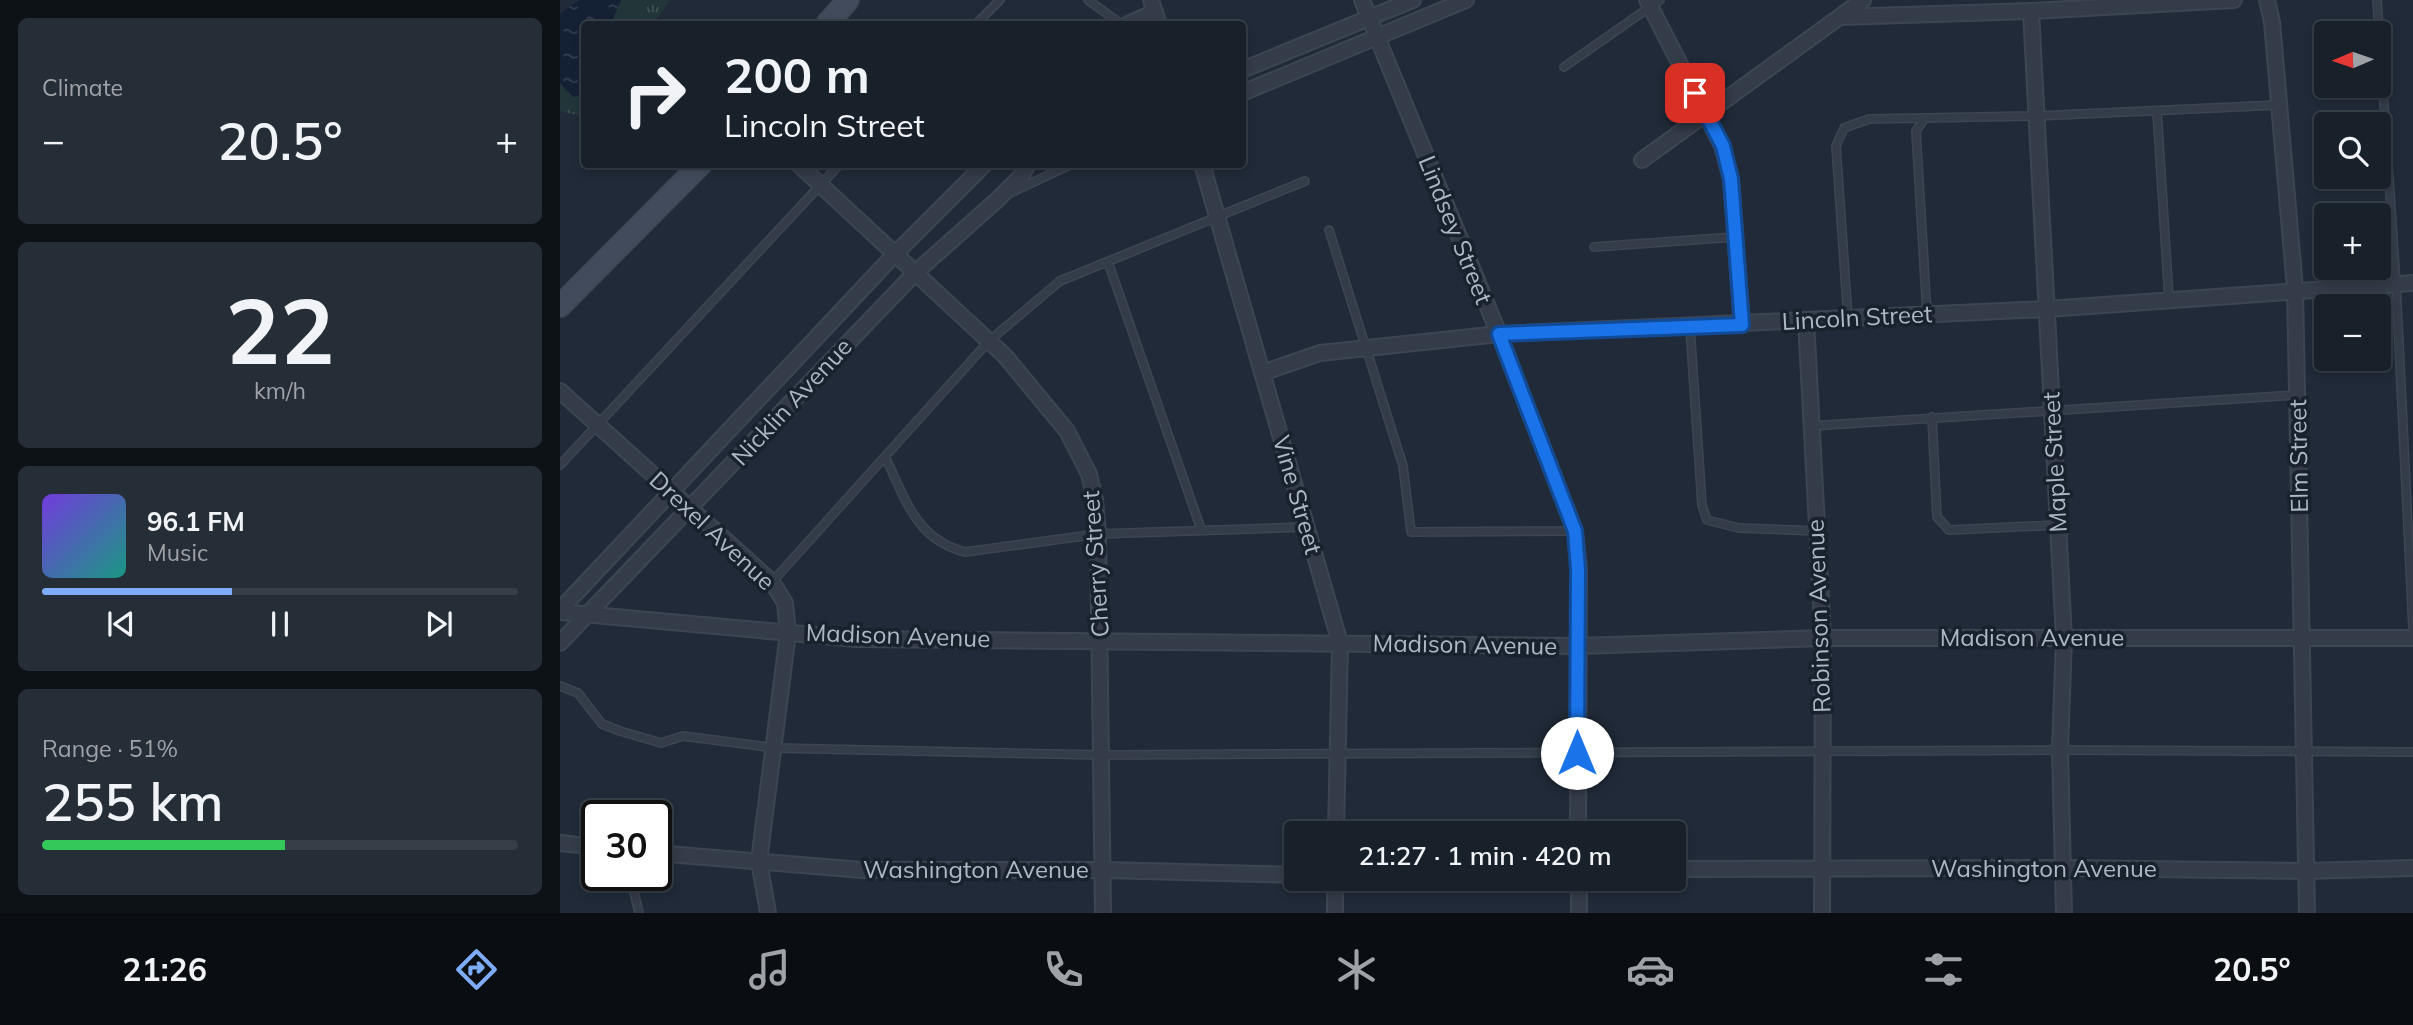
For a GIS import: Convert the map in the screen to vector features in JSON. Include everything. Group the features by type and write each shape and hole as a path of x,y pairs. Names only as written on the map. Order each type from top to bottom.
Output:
{"main road":[{"path":"830,21 848,0"},
{"path":"560,306 697,168"}],"street":[{"name":"Lindsey Street","path":"1362,0 1499,334 1575,531 1578,569 1578,821"},
{"path":"1246,68 1413,0"},
{"path":"1246,91 1466,0"},
{"path":"1642,160 1863,0"},
{"path":"1924,0 1946,13"},
{"path":"1840,17 2031,11 2090,4 2234,0"},
{"name":"Elm Street","path":"2267,0 2272,22 2295,289 2307,913"},
{"path":"1653,2 1723,146 1731,179 1742,325"},
{"name":"Maple Street","path":"2031,11 2064,639 2060,750 2064,913"},
{"path":"1135,21 1155,12"},
{"name":"Cherry Street","path":"802,168 1005,356 1066,431 1089,474 1096,500 1098,534 1103,913"},
{"name":"Nicklin Avenue","path":"560,611 894,255 981,168"},
{"name":"Nicklin Avenue","path":"560,643 915,273 997,200 1026,168"},
{"name":"Vine Street","path":"1203,168 1340,643 1335,821"},
{"name":"Lincoln Street","path":"1262,373 1320,353 1366,346 1499,334 2048,309 2295,289 2413,283"},
{"name":"Robinson Avenue","path":"1806,320 1823,638 1822,913"},
{"name":"Drexel Avenue","path":"560,391 772,582 785,603 788,633 759,862 768,913"},
{"name":"Madison Avenue","path":"560,611 585,616 857,639 1578,646 1823,638 2413,638"},
{"path":"560,843 581,845"},
{"name":"Washington Avenue","path":"672,854 862,870 1104,870 1284,875"},
{"name":"Washington Avenue","path":"1686,869 2413,869"},
{"path":"1335,891 1335,913"},
{"path":"1578,913 1579,891"}],"lane":[{"path":"979,21 1000,0"},
{"path":"1088,0 1117,21"},
{"path":"2377,0 2396,284 2413,629"},
{"path":"1564,67 1653,2"},
{"path":"1848,318 1836,146 1844,128 1869,119 2037,116 2279,105"},
{"path":"2157,111 2169,299"},
{"path":"1925,118 1916,131 1927,314"},
{"path":"560,466 836,168"},
{"path":"997,200 1064,168"},
{"path":"772,582 989,341 1060,281 1305,181"},
{"path":"1329,230 1403,466 1410,532 1575,531"},
{"path":"1594,247 1735,237"},
{"path":"1108,261 1201,529"},
{"path":"1689,327 1702,505 1707,520 1739,528 1817,531"},
{"path":"1811,426 2052,408 2298,395"},
{"path":"1931,417 1937,517 1950,530 2058,525"},
{"path":"885,457 922,529 944,547 965,552 1098,534 1306,527"},
{"path":"560,686 578,693 602,724 661,743 683,736 775,748 1102,755 1337,751 2413,752"},
{"path":"634,891 639,913"}],"green space":[{"path":"621,0 670,0 655,21 612,21"},
{"path":"560,83 573,96 581,95 581,116 560,111"}],"water":[{"path":"579,0 621,0 612,21 581,21 581,95 573,97 560,83 560,14"}],"route":[{"path":"1577,753 1578,569 1575,531 1499,334 1742,325 1731,179 1723,146 1695,93"}]}
